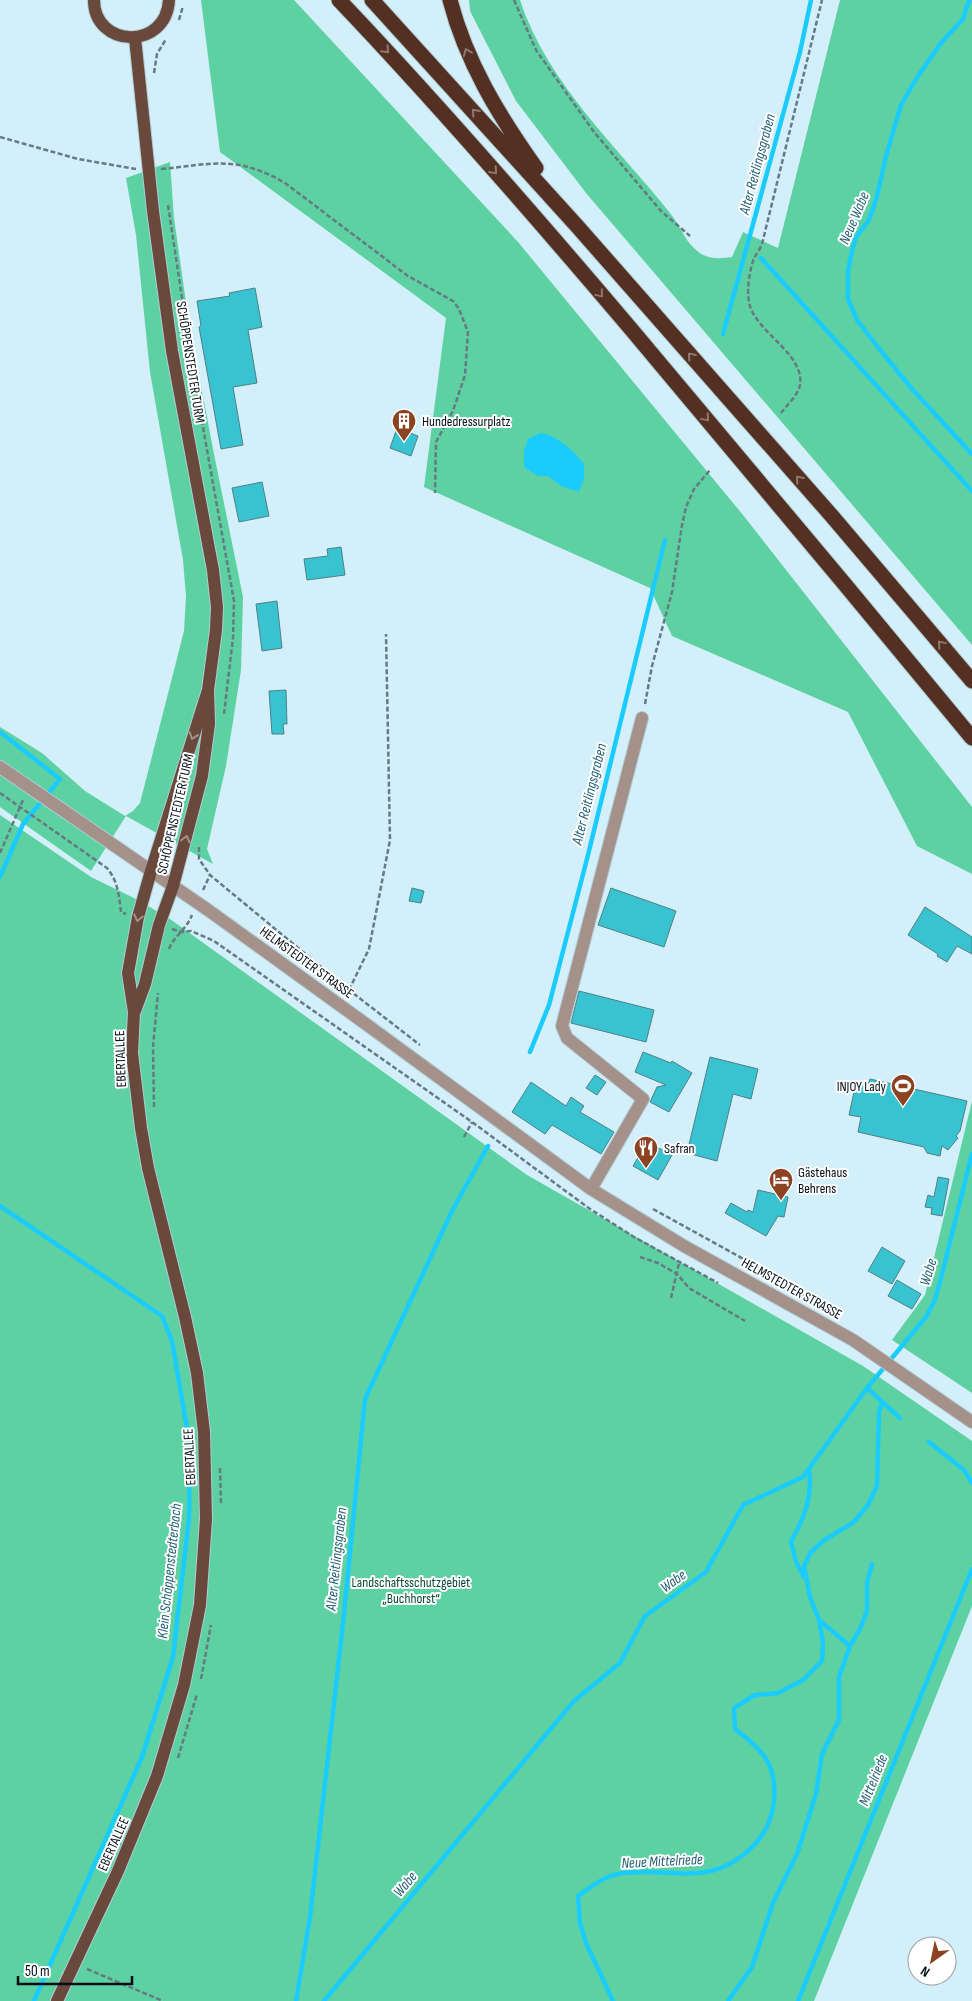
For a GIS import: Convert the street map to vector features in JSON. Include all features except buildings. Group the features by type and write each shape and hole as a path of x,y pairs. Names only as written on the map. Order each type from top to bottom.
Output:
{"highway":[{"path":"339,0 419,86 560,246 807,537 972,738"},
{"path":"372,0 577,226 831,515 972,681"},
{"path":"450,0 461,38 480,79 514,136 577,226"}],"main road":[{"path":"94,0 96,12 105,26 119,36 135,38 152,32 159,26 168,10 169,0"},
{"name":"SCHÖPPENSTEDTER TURM","path":"135,38 149,170 172,351 213,570 216,607 216,630 208,690 209,724 202,776 173,886"},
{"name":"SCHÖPPENSTEDTER TURM","path":"151,870 208,690"},
{"name":"EBERTALLEE","path":"57,2001 139,1822 169,1740 194,1642 204,1560 206,1473 204,1432 197,1373 148,1168 138,1110 132,1053 134,1012 128,973 138,918 151,870"},
{"name":"EBERTALLEE","path":"134,1012 145,984 159,925 173,886"}],"street":[{"path":"591,1189 643,1099 567,1038 562,1026 642,718"},
{"name":"HELMSTEDTER STRASSE","path":"0,767 151,870 370,1026 591,1189 684,1246 853,1340 971,1421"}],"path":[{"path":"514,0 536,50 594,132 661,211 690,236"},
{"path":"781,413 800,386 798,367 753,314 749,304 749,282 754,259 762,244 822,0"},
{"path":"0,137 78,159 149,170 228,163 253,167 267,172 285,183 408,276 453,301 459,309 468,332 465,375 453,411 436,442 435,493"},
{"path":"642,718 652,666 672,592 686,507 694,489 710,470"},
{"path":"349,990 368,949 390,840 386,634"},
{"path":"0,853 30,787"},
{"path":"0,793 107,868 118,888 121,912 138,918"},
{"path":"210,875 349,990 427,1050"},
{"path":"159,925 182,932 172,940 167,953"},
{"path":"154,1108 153,1047 159,986"},
{"path":"464,1137 482,1109"},
{"path":"651,1208 683,1223 813,1301"},
{"path":"640,1257 658,1263 677,1274 689,1288 745,1321"},
{"path":"671,1298 677,1274"},
{"path":"220,1467 221,1508"},
{"path":"200,1682 212,1619"},
{"path":"178,1760 198,1690"},
{"path":"82,1976 86,1968 163,2001"}],"green space":[{"path":"201,0 294,0 518,242 743,515 972,807 972,874 917,846 848,712 672,636 650,588 424,487 446,318 220,152"},
{"path":"469,0 520,0 532,31 566,87 670,213 690,244 703,255 717,258 732,257 743,232 778,248 840,0 972,0 972,645 586,193 516,101 470,11"},
{"path":"170,162 174,218 188,317 243,597 241,670 226,766 207,849 213,864 126,816 91,871 0,807 0,727 42,753 85,791 125,816 140,803 184,631 186,596 183,560 150,372 136,235 126,178"},
{"name":"Landschaftsschutzgebiet „Buchhorst“","path":"0,815 91,877 136,899 170,919 527,1175 863,1366 972,1441 972,1606 814,2001 0,2001"},
{"path":"972,1101 972,1393 892,1340 925,1295"}],"water":[{"path":"540,433 546,434 564,444 584,464 584,479 579,492 561,486 548,476 538,476 524,467 524,451 528,439"}],"waterway":[{"name":"Alter Reitlingsgraben","path":"723,334 800,52 811,0"},
{"name":"Neue Wabe","path":"969,0 963,19 941,43 901,105 886,156 876,200 869,220 856,237 852,251 848,271 848,299 857,320 877,346 912,389 972,454"},
{"path":"761,258 972,491"},
{"name":"Alter Reitlingsgraben","path":"530,1052 549,1005 588,855 665,540"},
{"name":"Klein Schöppenstedterbach","path":"0,732 60,779 23,824 0,877"},
{"name":"Alter Reitlingsgraben","path":"296,2001 310,1917 344,1614 365,1399 452,1211 488,1146"},
{"name":"Wabe","path":"324,2001 574,1701 620,1663 645,1616 706,1572 743,1505 803,1477 867,1388 926,1317 935,1300 972,1154"},
{"name":"Klein Schöppenstedterbach","path":"0,1206 162,1316 172,1341 190,1446 189,1518 173,1657 142,1757 34,2001"},
{"name":"Mittelriede","path":"867,1388 900,1418"},
{"name":"Neue Mittelriede","path":"613,2001 586,1943 580,1923 578,1896 602,1880 618,1874 637,1872 689,1873 706,1872 722,1868 738,1859 754,1845 765,1831 773,1808 773,1777 770,1767 760,1751 735,1729 734,1708 755,1695 778,1693 803,1680 822,1661 823,1642 819,1620 810,1597 804,1566 811,1552 823,1541 854,1522 868,1505 877,1486 879,1413 882,1402"},
{"name":"Mittelriede","path":"929,1442 964,1470 972,1483"},
{"name":"Neue Mittelriede","path":"804,1577 796,1562 791,1541 806,1507 810,1489 809,1470"},
{"path":"850,1646 860,1629 867,1611 867,1583 872,1564"},
{"name":"Mittelriede","path":"798,2001 972,1569"},
{"path":"728,2001 752,1967 773,1903 797,1854 816,1794 822,1754 839,1720 839,1677 850,1646 819,1620"}],"place":[{"name":"Hundedressurplatz","path":"404,442"},
{"name":"INJOY Lady","path":"903,1107"},
{"name":"Safran","path":"646,1169"},
{"name":"Gästehaus Behrens","path":"781,1201"}]}
